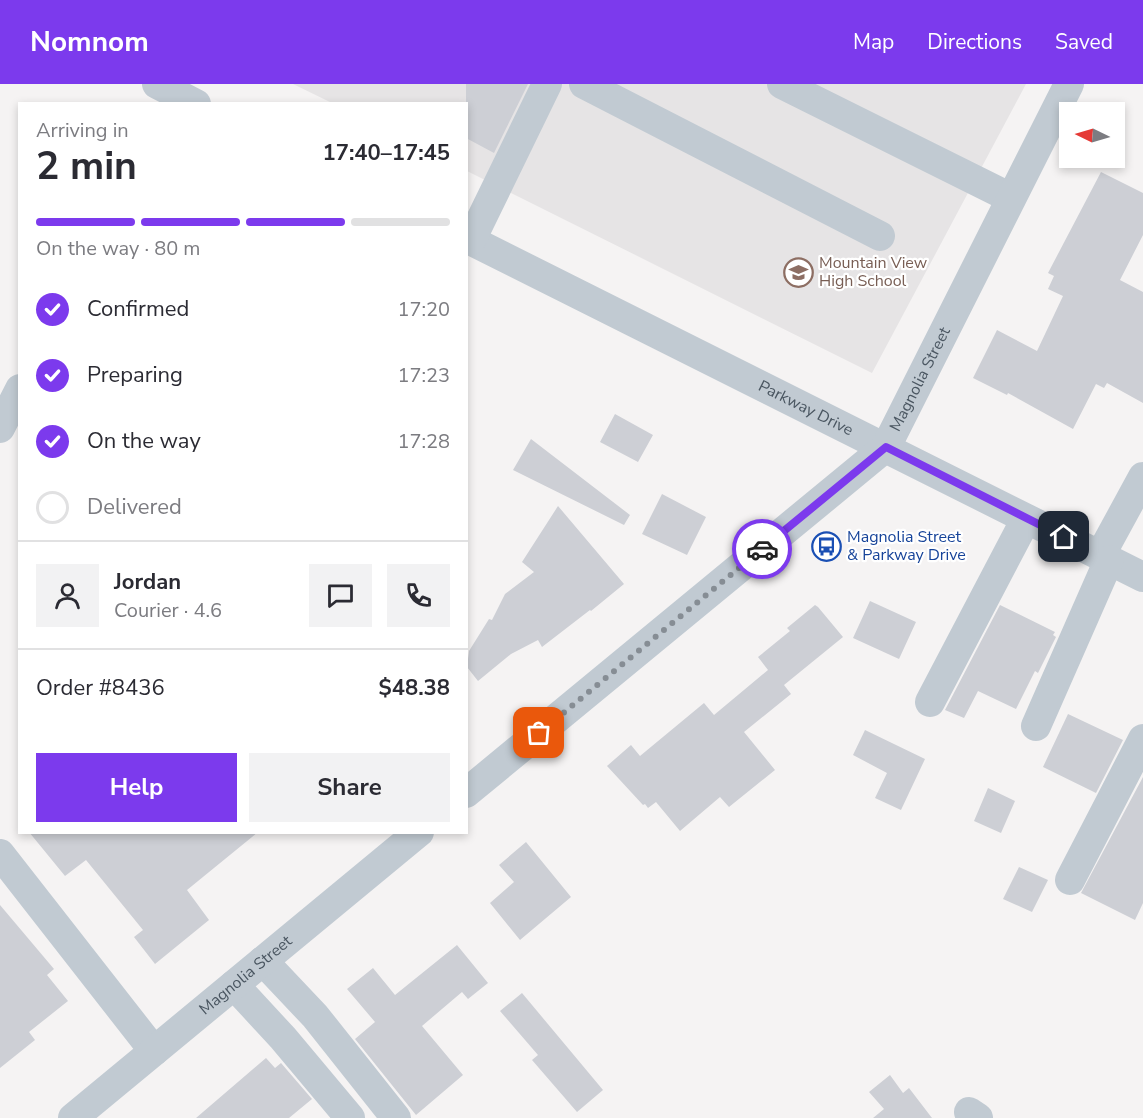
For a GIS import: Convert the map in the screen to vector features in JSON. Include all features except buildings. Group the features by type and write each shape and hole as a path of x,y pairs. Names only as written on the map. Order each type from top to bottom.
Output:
{"street":[{"path":"469,239 547,84"},
{"path":"584,84 880,236"},
{"path":"782,84 1011,198"},
{"name":"Magnolia Street","path":"468,791 886,447 1069,84"},
{"path":"163,92 190,102"},
{"name":"Parkway Drive","path":"469,239 1143,577"},
{"path":"0,428 18,393"},
{"path":"1036,726 1104,558 1143,477"},
{"path":"930,702 1026,519"},
{"path":"1070,880 1143,739"},
{"name":"Magnolia Street","path":"73,1118 417,834"},
{"path":"0,854 154,1051"},
{"path":"263,961 315,1016 396,1118"},
{"path":"234,985 283,1038 350,1118"}],"shaded area":[{"name":"Mountain View High School","path":"293,84 1026,84 872,373 468,171 468,102 330,102"}],"way so far":[{"path":"539,733 762,549"}],"place":[{"name":"Mountain View High School","path":"798,272"},
{"name":"Magnolia Street & Parkway Drive","path":"826,546"}],"route":[{"path":"762,549 886,447 1064,537"}]}
